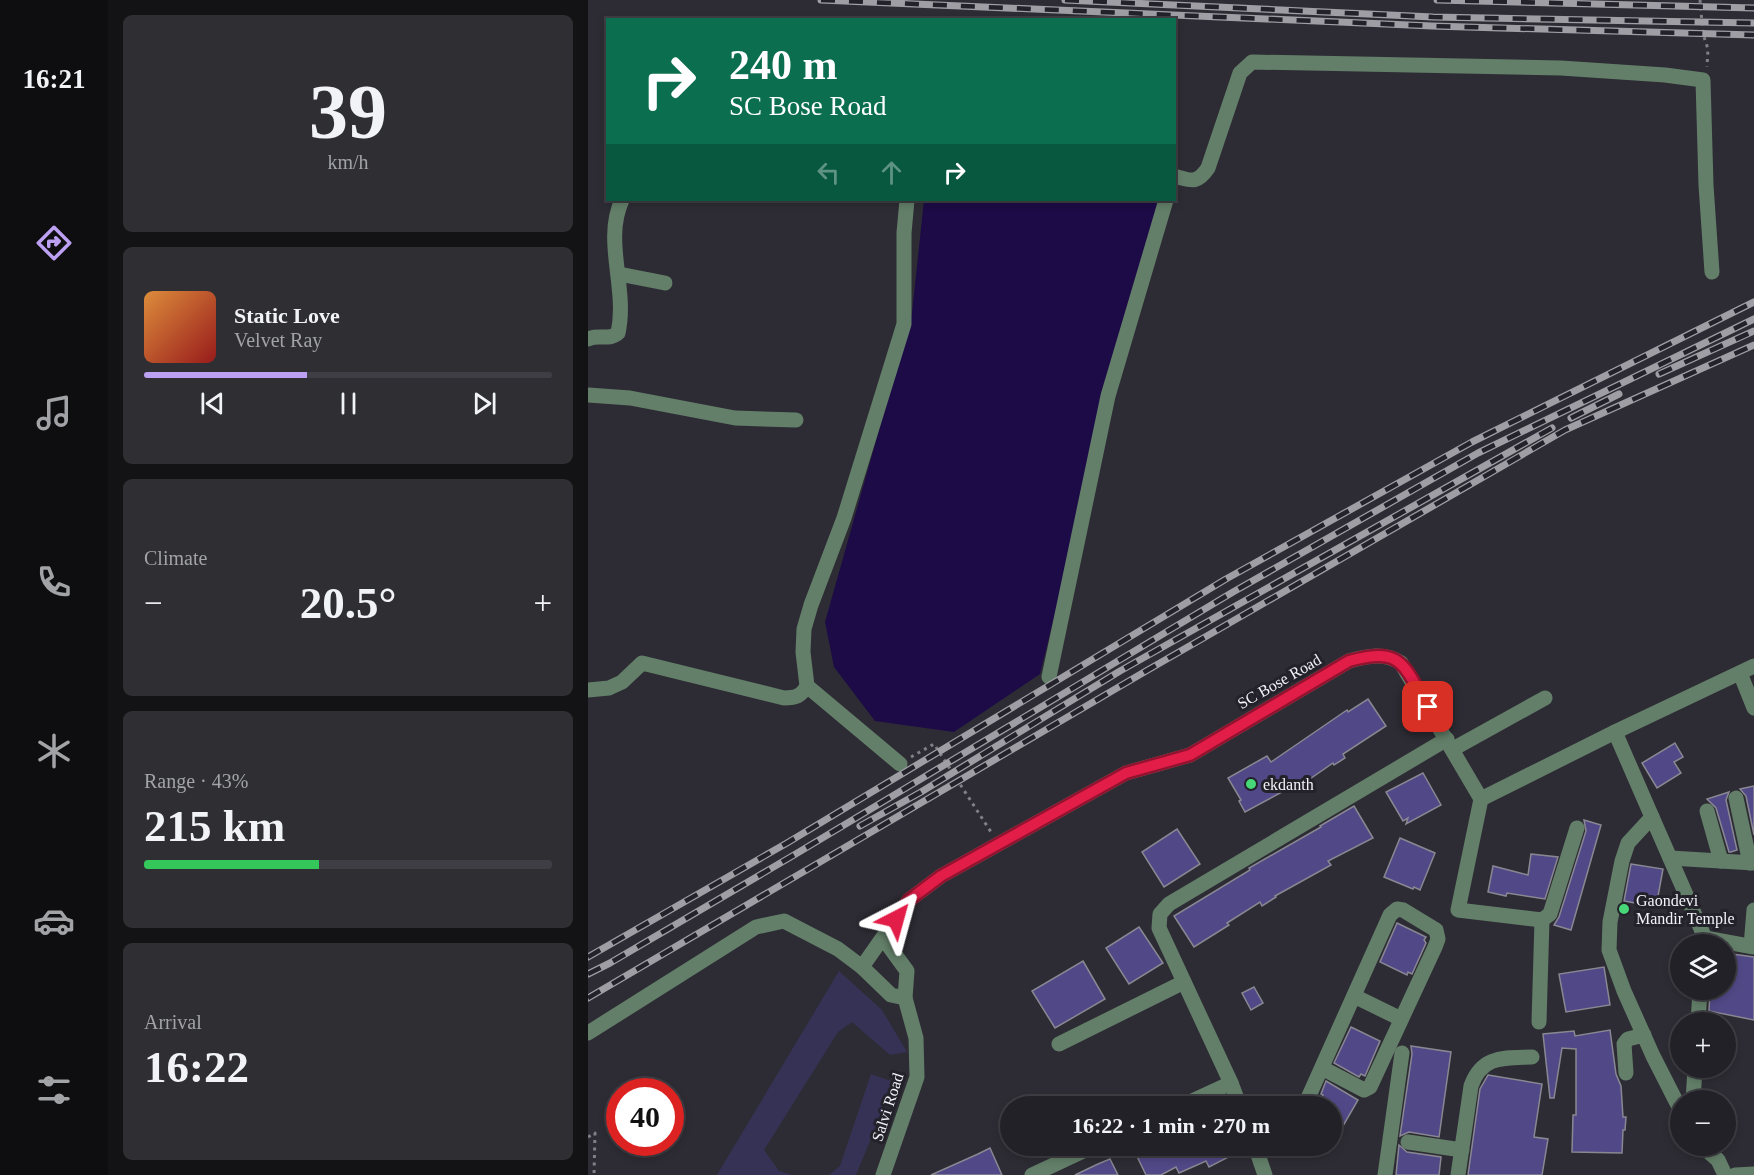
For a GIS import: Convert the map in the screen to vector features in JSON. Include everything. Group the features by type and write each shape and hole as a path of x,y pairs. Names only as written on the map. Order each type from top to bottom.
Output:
{"street":[{"path":"1176,177 1192,181 1200,177 1208,168 1240,72 1252,62 1561,68 1703,80 1706,185 1712,272"},
{"path":"588,339 609,337 618,333 619,274 615,223 622,201"},
{"path":"588,690 609,688 622,682 642,663 784,698 794,698 802,694 807,686 803,652 804,629 844,518 904,324 904,233 907,201"},
{"path":"1049,677 1108,396 1166,201"},
{"path":"619,274 665,283"},
{"path":"588,395 630,398 735,418 796,420"},
{"name":"SC Bose Road","path":"862,967 909,900 941,876 1126,773 1190,755 1349,661 1381,656 1392,657 1401,663 1481,799"},
{"path":"1577,828 1550,914 1542,920 1458,910 1481,799 1754,666"},
{"path":"1740,673 1754,708"},
{"path":"807,686 900,764"},
{"path":"1236,1096 1159,928 1160,914 1170,904 1450,744 1545,698"},
{"path":"1615,732 1702,934"},
{"path":"1670,858 1752,863 1736,798"},
{"path":"1707,811 1721,861"},
{"path":"1652,817 1628,843 1620,870 1610,922 1609,950 1644,1035 1671,1090"},
{"path":"1309,1096 1390,915 1397,909 1403,910 1436,930 1438,939 1368,1090 1322,1068"},
{"path":"1736,945 1753,947 1754,910"},
{"path":"1539,1022 1542,920"},
{"path":"588,1033 756,927 784,921 838,949 862,967 891,995 905,998"},
{"name":"Salvi Road","path":"883,938 907,971 905,998 916,1038 917,1077 883,1175"},
{"path":"1059,1044 1184,982"},
{"path":"1354,996 1401,1019"},
{"path":"1626,1073 1624,1044 1628,1039 1644,1035"},
{"path":"1385,1175 1402,1053"},
{"path":"1458,1175 1474,1077 1494,1059 1532,1056"},
{"path":"1203,1096 1231,1083"},
{"path":"1408,1142 1462,1150"},
{"path":"1032,1175 1073,1156"},
{"path":"1259,1156 1265,1175"},
{"path":"1713,1156 1718,1160 1725,1175"},
{"path":"1735,1175 1754,1174"}],"path":[{"path":"1700,0 1703,34 1708,49 1707,71 1703,80"},
{"path":"900,764 934,744 991,832"},
{"path":"588,1137 595,1133 594,1175"}],"shaded area":[{"path":"924,201 1158,201 1040,674 954,732 875,721 834,667 825,622 912,313"},
{"path":"839,971 882,1010 907,1052 890,1055 852,1022 838,1032 764,1150 779,1171 792,1175 717,1175"},
{"path":"871,1074 894,1082 856,1175 829,1175 840,1166"}],"building":[{"path":"1368,699 1386,726 1343,754 1345,758 1334,765 1333,763 1307,781 1306,779 1245,812 1228,778 1267,756 1271,762 1347,710 1348,712"},
{"path":"1675,743 1683,757 1674,762 1681,773 1657,788 1642,763"},
{"path":"1423,773 1441,805 1406,824 1408,818 1403,821 1386,792"},
{"path":"1754,786 1754,835 1746,796 1740,789"},
{"path":"1729,792 1726,800 1737,850 1731,852 1729,852 1716,808 1707,799"},
{"path":"1354,806 1373,838 1328,861 1331,865 1275,896 1262,906 1260,902 1194,947 1174,916 1250,870 1249,868"},
{"path":"1584,820 1601,825 1571,930 1554,925 1559,917 1586,831"},
{"path":"1177,829 1200,864 1164,887 1142,852"},
{"path":"1400,838 1435,853 1420,890 1384,877"},
{"path":"1531,854 1558,857 1545,899 1488,892 1493,866 1528,875"},
{"path":"1631,864 1663,869 1656,907 1624,901"},
{"path":"1397,923 1426,937 1424,940 1426,943 1412,974 1408,972 1407,975 1380,962"},
{"path":"1139,927 1163,963 1129,984 1106,948"},
{"path":"1736,955 1754,957 1754,1020 1736,1016 1736,1012 1709,1011 1710,1000 1736,1000"},
{"path":"1083,961 1105,999 1055,1028 1032,991"},
{"path":"1604,967 1610,1005 1566,1012 1559,974"},
{"path":"1254,987 1263,1003 1251,1010 1242,993"},
{"path":"1351,1027 1380,1041 1365,1076 1361,1074 1359,1077 1334,1063"},
{"path":"1610,1030 1616,1074 1621,1086 1623,1117 1626,1117 1622,1153 1572,1152 1573,1115 1576,1115 1576,1049 1562,1048 1554,1098 1550,1098 1543,1034 1574,1031 1575,1036"},
{"path":"1411,1046 1451,1052 1439,1137 1409,1132 1400,1136 1412,1054"},
{"path":"1488,1075 1542,1084 1534,1137 1548,1139 1542,1175 1468,1175 1480,1089"},
{"path":"1326,1081 1358,1100 1342,1128 1342,1096 1322,1096 1321,1094"},
{"path":"1399,1145 1407,1152 1441,1157 1439,1175 1396,1175"},
{"path":"990,1148 1002,1175 931,1175 978,1154"},
{"path":"1137,1156 1230,1156 1209,1167 1206,1161 1179,1173 1176,1167 1161,1175 1146,1175"},
{"path":"1110,1159 1118,1175 1075,1175 1098,1164"}],"railway":[{"path":"821,0 1432,26 1754,35"},
{"path":"1065,0 1433,17 1754,23"},
{"path":"1437,0 1754,8"},
{"path":"588,957 787,843 1226,579 1472,442 1754,302"},
{"path":"588,974 794,855 1233,592 1478,453 1754,319"},
{"path":"1659,374 1754,331"},
{"path":"588,998 1146,671 1565,430 1754,345"},
{"path":"1571,418 1619,394"},
{"path":"860,826 921,792 1120,671 1552,428"}],"place":[{"name":"ekdanth","path":"1251,784"},
{"name":"Gaondevi Mandir Temple","path":"1624,909"}],"route":[{"path":"896,919 909,900 941,876 1126,773 1190,755 1349,661 1364,657 1392,657 1401,663 1428,707"}]}
